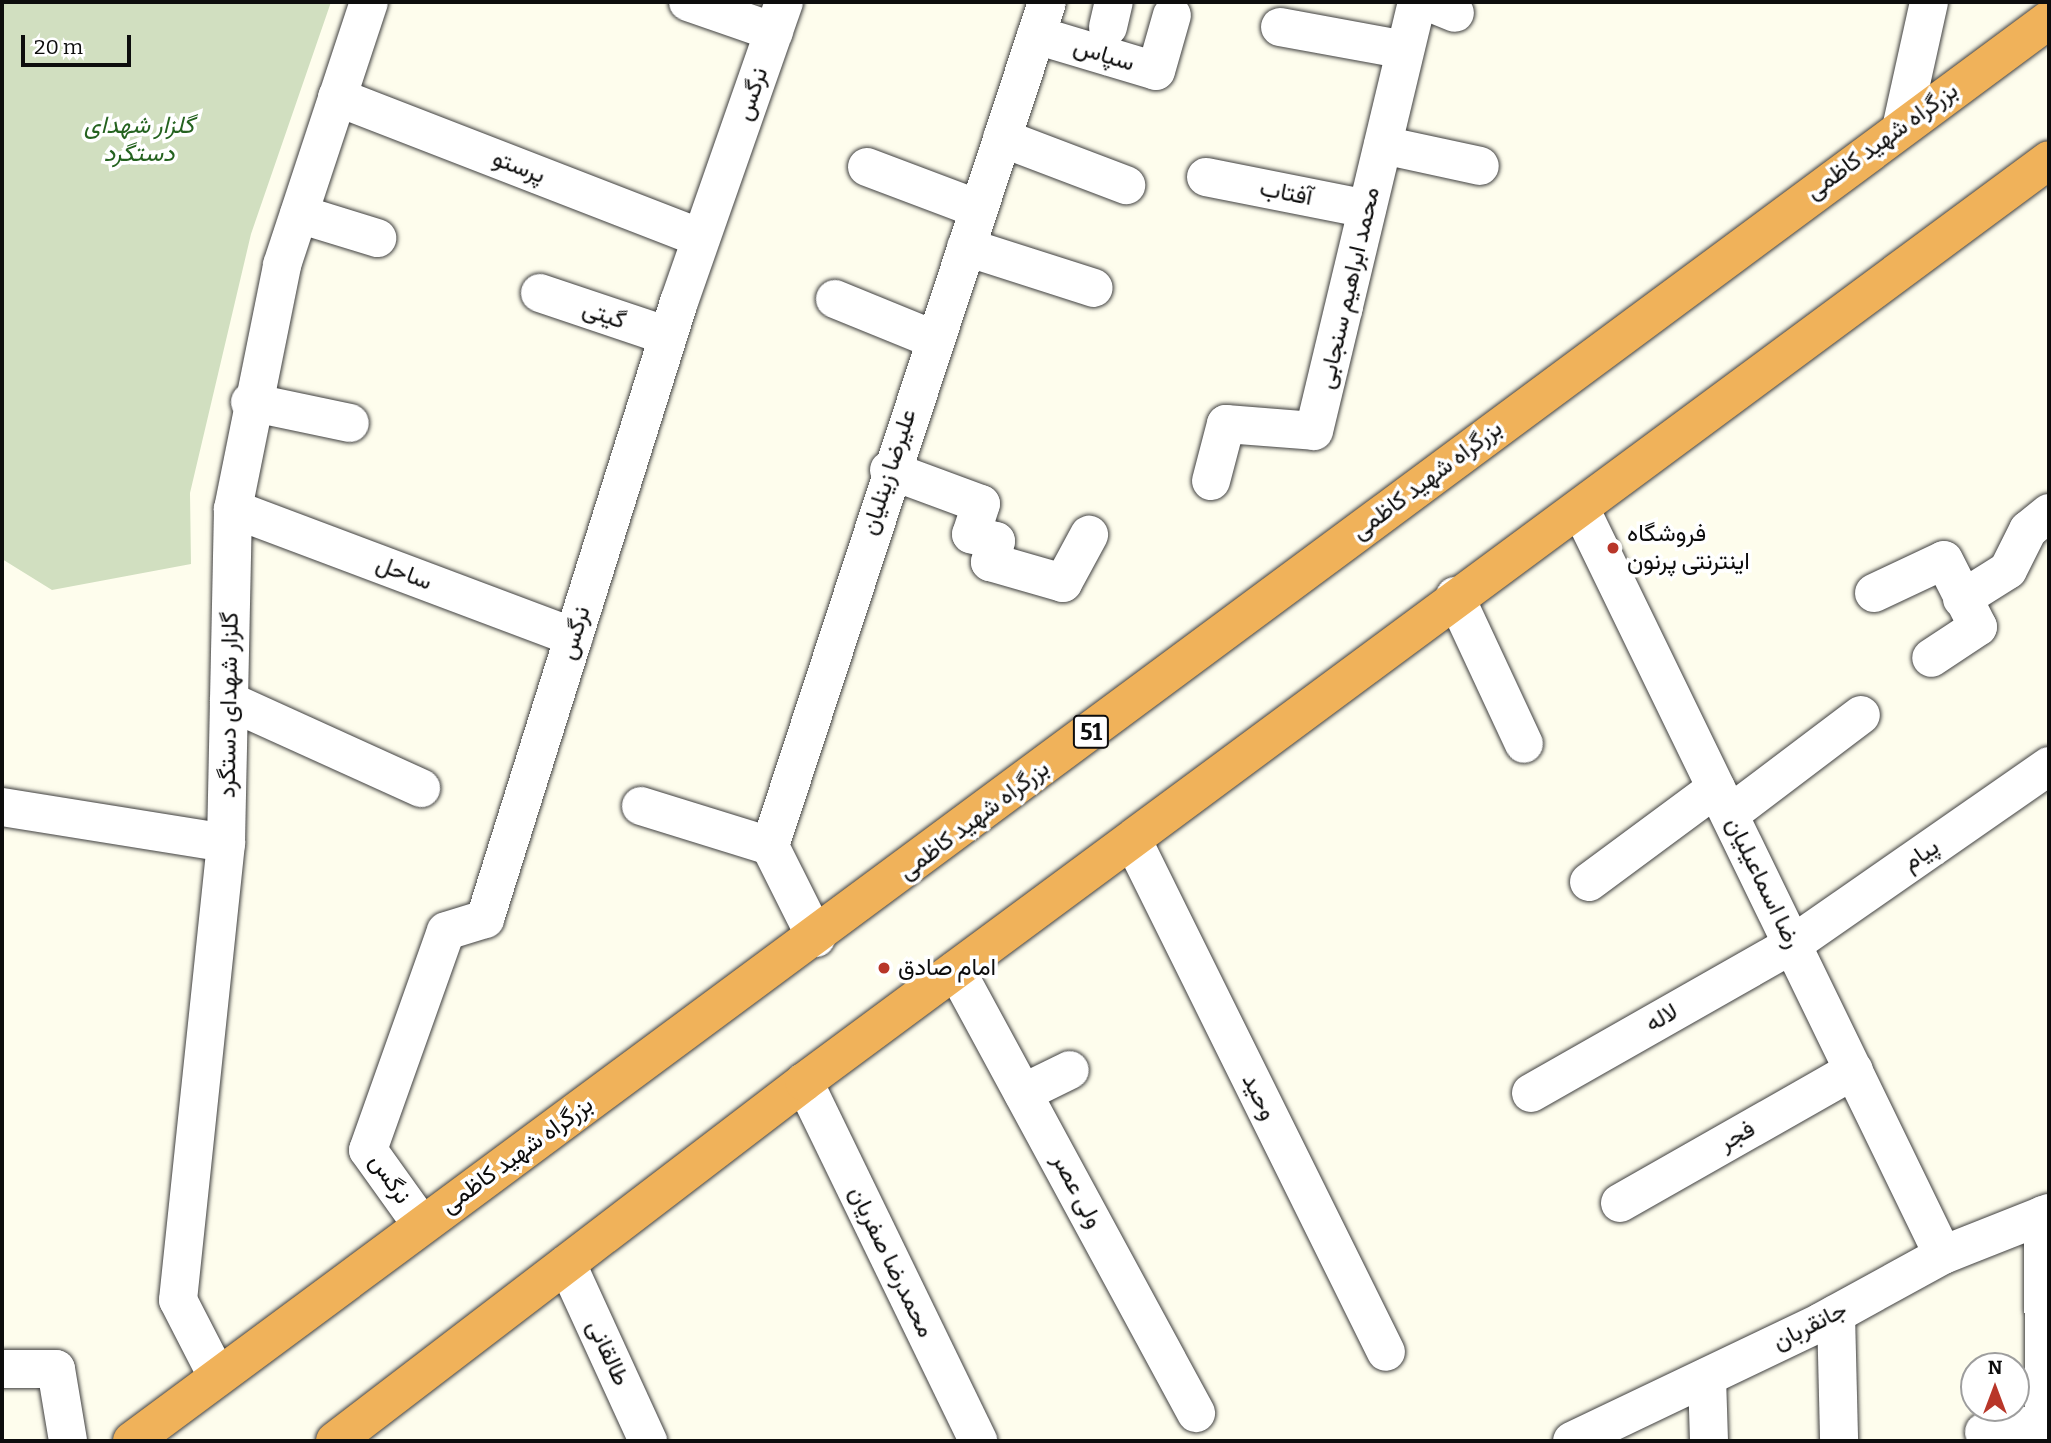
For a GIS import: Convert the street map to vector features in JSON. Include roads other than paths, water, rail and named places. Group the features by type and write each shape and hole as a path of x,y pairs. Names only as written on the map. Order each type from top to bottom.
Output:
{"highway":[{"name":"بزرگراه شهید کاظمی","path":"132,1441 216,1374 816,938 1902,124 2049,20"},
{"path":"335,1441 804,1083 1133,841 1455,596 1582,512 2049,160"}],"street":[{"name":"گلزار شهدای دستگرد","path":"216,1374 178,1300 226,843 233,509 250,402 299,214 369,2"},
{"path":"688,2 779,17"},
{"name":"محمد ابراهیم سنجابی","path":"1211,481 1226,424 1314,431 1417,2"},
{"path":"1902,124 1929,2"},
{"name":"سپاس","path":"1037,12 1156,71 1172,15"},
{"name":"علیرضا زینلیان","path":"770,846 889,470 1002,138 1037,12"},
{"name":"نرگس","path":"421,1224 368,1150 446,931 485,919 668,336 779,17"},
{"path":"1280,27 1405,50"},
{"name":"پرستو","path":"337,96 701,238"},
{"path":"1002,138 1126,185"},
{"path":"1383,145 1480,166"},
{"path":"867,167 978,209"},
{"name":"آفتاب","path":"1206,177 1367,209"},
{"path":"299,214 377,238"},
{"path":"966,247 1094,288"},
{"name":"گیتی","path":"540,293 668,336"},
{"path":"835,299 933,339"},
{"path":"250,402 350,423"},
{"path":"889,470 981,504 971,534 996,541 990,562 1063,583 1089,535"},
{"name":"ساحل","path":"233,509 574,636"},
{"name":"رضا اسماعیلیان","path":"1582,512 1943,1255"},
{"path":"1962,599 2008,570 2028,530 2049,513"},
{"path":"1874,593 1944,560 1978,627 1931,658"},
{"path":"1455,596 1524,744"},
{"path":"229,701 421,788"},
{"path":"1589,882 1861,715"},
{"name":"پیام","path":"1793,944 2049,766"},
{"path":"641,806 770,846 816,938"},
{"path":"2,807 226,843"},
{"name":"وحید","path":"1133,841 1386,1352"},
{"name":"لاله","path":"1531,1093 1793,944"},
{"name":"ولی عصر","path":"957,970 1196,1413"},
{"path":"1023,1093 1070,1070"},
{"name":"فجر","path":"1620,1203 1854,1070"},
{"name":"محمدرضا صفریان","path":"804,1083 978,1441"},
{"path":"1984,1432 2044,1432 2046,1214"},
{"name":"جانقربان","path":"1572,1441 1836,1314 1943,1255 2046,1214"},
{"name":"طالقانی","path":"567,1264 648,1441"},
{"path":"1836,1314 1839,1441"},
{"path":"2,1370 56,1370 68,1441"},
{"path":"1707,1377 1709,1441"}],"place":[{"name":"فروشگاه اینترنتی پرنون","path":"1613,548"},
{"name":"امام صادق","path":"884,968"}]}
